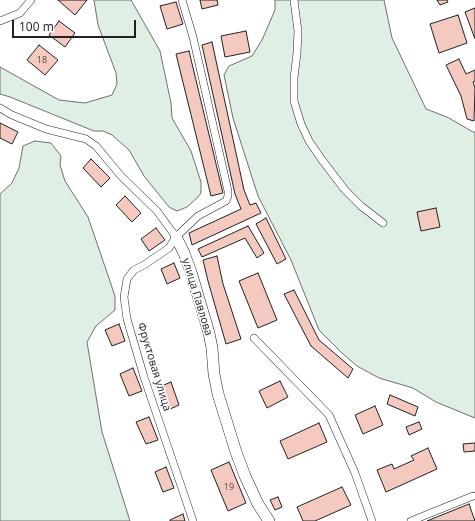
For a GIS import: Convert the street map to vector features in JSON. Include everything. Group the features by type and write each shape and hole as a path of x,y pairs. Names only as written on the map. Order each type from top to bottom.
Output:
{"street":[{"path":"0,21 20,12 31,0"},
{"path":"0,108 12,116 46,129 86,139 96,146 121,176 157,211 176,237 198,216 226,201 228,191 193,37 182,0"},
{"path":"294,0 298,31 294,78 294,101 301,124 309,141 345,190 361,206 383,223"},
{"name":"Фруктовая улица","path":"176,237 169,248 134,270 127,279 124,297 127,319 144,377 193,521"},
{"name":"улица Павлова","path":"176,237 191,272 207,325 212,348 214,374 218,394 236,452 245,476 268,521"},
{"path":"254,338 329,415 355,473 372,521"},
{"path":"411,521 473,496"}],"green space":[{"path":"94,0 131,0 160,51 171,103 172,118 191,151 201,182 201,193 187,207 177,211 169,207 144,176 129,150 112,135 103,131 94,131 0,94 0,67 59,100 85,103 112,95 117,84 116,73 98,25"},
{"path":"275,0 384,0 392,38 426,109 447,117 475,132 475,418 436,402 413,388 379,378 357,366 319,330 291,260 258,196 233,118 224,75 229,66 252,56 262,40 275,10"},
{"path":"35,141 51,143 61,156 60,165 65,181 88,217 115,296 115,310 96,326 87,342 102,432 130,521 0,521 0,194 12,183 19,168 23,146"}],"building":[{"path":"58,0 87,0 75,15"},
{"path":"200,0 217,0 218,5 202,9"},
{"path":"437,0 447,0 448,2 440,5"},
{"path":"176,2 183,24 167,29 160,6"},
{"path":"475,8 475,39 465,12"},
{"path":"458,15 467,43 439,53 430,24"},
{"path":"59,21 75,33 65,47 49,35"},
{"path":"246,31 250,52 225,57 221,36"},
{"path":"212,42 244,190 250,205 256,203 261,213 192,245 189,233 241,209 235,194 202,45"},
{"path":"39,45 58,60 45,75 27,60"},
{"path":"189,51 223,193 211,196 176,54"},
{"path":"459,59 466,74 475,70 475,81 473,82 475,88 474,121 467,119 461,96 446,65"},
{"path":"0,123 18,132 12,144 0,138"},
{"path":"91,159 110,178 101,187 83,168"},
{"path":"125,196 141,213 132,222 116,205"},
{"path":"436,208 440,227 421,231 417,212"},
{"path":"266,218 286,259 277,264 256,224"},
{"path":"248,226 264,253 257,258 245,238 202,257 198,249"},
{"path":"156,228 165,240 149,251 141,239"},
{"path":"217,256 223,284 241,339 226,344 203,260"},
{"path":"174,263 180,278 167,284 161,269"},
{"path":"258,273 277,320 258,328 239,281"},
{"path":"294,290 319,340 353,369 348,378 311,346 284,294"},
{"path":"119,324 125,341 112,346 105,330"},
{"path":"133,368 142,391 129,396 120,374"},
{"path":"280,381 288,397 267,408 259,391"},
{"path":"171,382 179,405 168,410 159,387"},
{"path":"390,395 418,407 415,416 387,404"},
{"path":"375,406 383,425 363,434 355,415"},
{"path":"149,417 158,440 146,444 136,422"},
{"path":"419,422 422,429 409,435 406,427"},
{"path":"319,423 327,442 288,459 280,441"},
{"path":"475,443 475,451 464,452 463,444"},
{"path":"428,448 437,469 386,492 377,470 392,464 394,469 414,460 411,456"},
{"path":"229,462 246,503 228,511 211,470"},
{"path":"166,467 174,488 163,492 155,472"},
{"path":"342,487 351,505 315,521 303,521 297,507"},
{"path":"278,497 282,507 275,510 270,500"},
{"path":"469,504 475,521 427,521"},
{"path":"183,514 185,521 170,521 170,520"}]}
